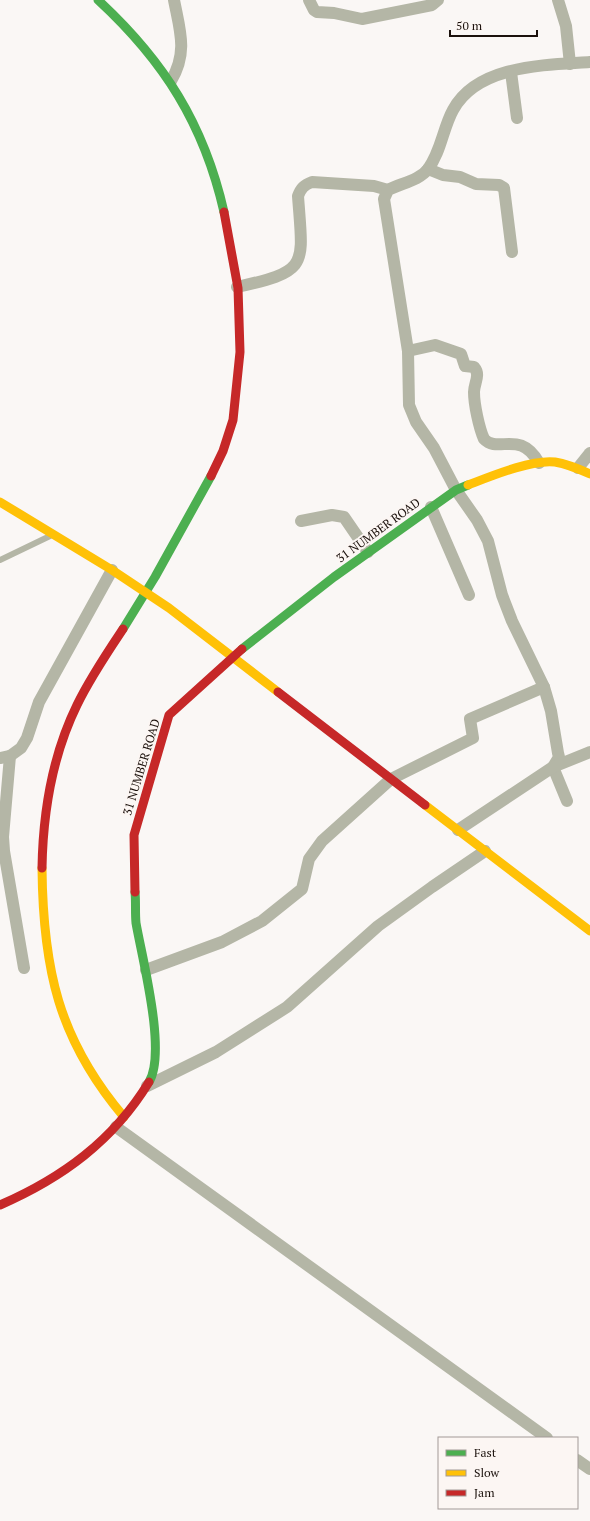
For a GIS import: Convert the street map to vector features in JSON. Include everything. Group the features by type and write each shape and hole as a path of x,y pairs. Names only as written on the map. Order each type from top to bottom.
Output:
{"main road":[{"path":"98,0 121,19 140,40 171,81 189,111 208,155 222,200 240,309 240,351 232,426 200,495 80,698 50,778 44,825 41,887 46,939 53,982 61,1011 87,1068 104,1094 115,1127"},
{"name":"31 NUMBER ROAD","path":"0,1205 19,1198 53,1180 72,1166 115,1127 153,1076 156,1063 156,1050 146,970 136,921 134,835 169,715 232,657 368,552 456,490 493,475 539,463 554,462 578,468 590,474"},
{"path":"0,502 144,591 590,931"}],"street":[{"path":"171,81 178,70 182,57 182,41 174,0"},
{"path":"309,0 314,10 317,12 334,13 362,19 432,5 438,0"},
{"path":"558,0 566,26 570,64"},
{"path":"553,768 559,757 551,711 544,687 512,621 502,595 488,542 478,520 456,490 410,410 408,393 408,351 384,204 385,194 388,190 414,179 428,169 452,110 463,95 484,79 511,72 590,62"},
{"path":"511,72 517,118"},
{"path":"428,169 443,175 463,178 476,184 499,185 504,188 512,252"},
{"path":"237,287 270,280 284,274 294,268 300,259 302,245 298,196 300,190 305,184 312,182 374,186 388,190"},
{"path":"408,351 435,345 461,354 465,366 474,367 477,370 478,374 474,393 484,439 491,444 519,444 528,448 539,463"},
{"path":"578,468 590,453"},
{"path":"431,507 469,595"},
{"path":"301,521 332,515 344,517 368,552"},
{"path":"24,968 4,851 5,757 21,748 27,738 39,702 113,571"},
{"path":"146,970 236,936 262,921 302,889 309,859 316,848 391,779 473,738 470,719 544,687"},
{"path":"458,830 553,768 590,752"},
{"path":"553,768 567,801"},
{"path":"147,1086 216,1052 274,1015 299,996 378,926 485,851"},
{"path":"115,1127 546,1437"},
{"path":"578,1461 590,1469"}],"lane":[{"path":"0,560 53,534"}],"traffic: fast":[{"path":"98,0 143,46 162,71 178,96 193,122 205,150 216,180 224,212"},
{"path":"123,629 155,577 211,476"},
{"path":"242,649 334,577 456,490 468,485"},
{"path":"135,892 136,923 152,1004 154,1028 154,1068 149,1082"}],"traffic: slow":[{"path":"468,485 511,469 546,462 564,464 590,474"},
{"path":"0,502 112,570 169,608 278,692"},
{"path":"425,805 590,931"},
{"path":"42,868 46,938 51,970 59,1001 69,1030 83,1059 102,1088 124,1117"}],"traffic: jam":[{"path":"211,476 223,451 233,420 240,352 238,288 224,212"},
{"path":"42,868 44,826 50,784 61,744 68,724 82,695 123,629"},
{"path":"135,892 134,835 169,715 242,649"},
{"path":"278,692 425,805"},
{"path":"0,1205 44,1183 84,1156 119,1122 135,1103 149,1082"}]}
